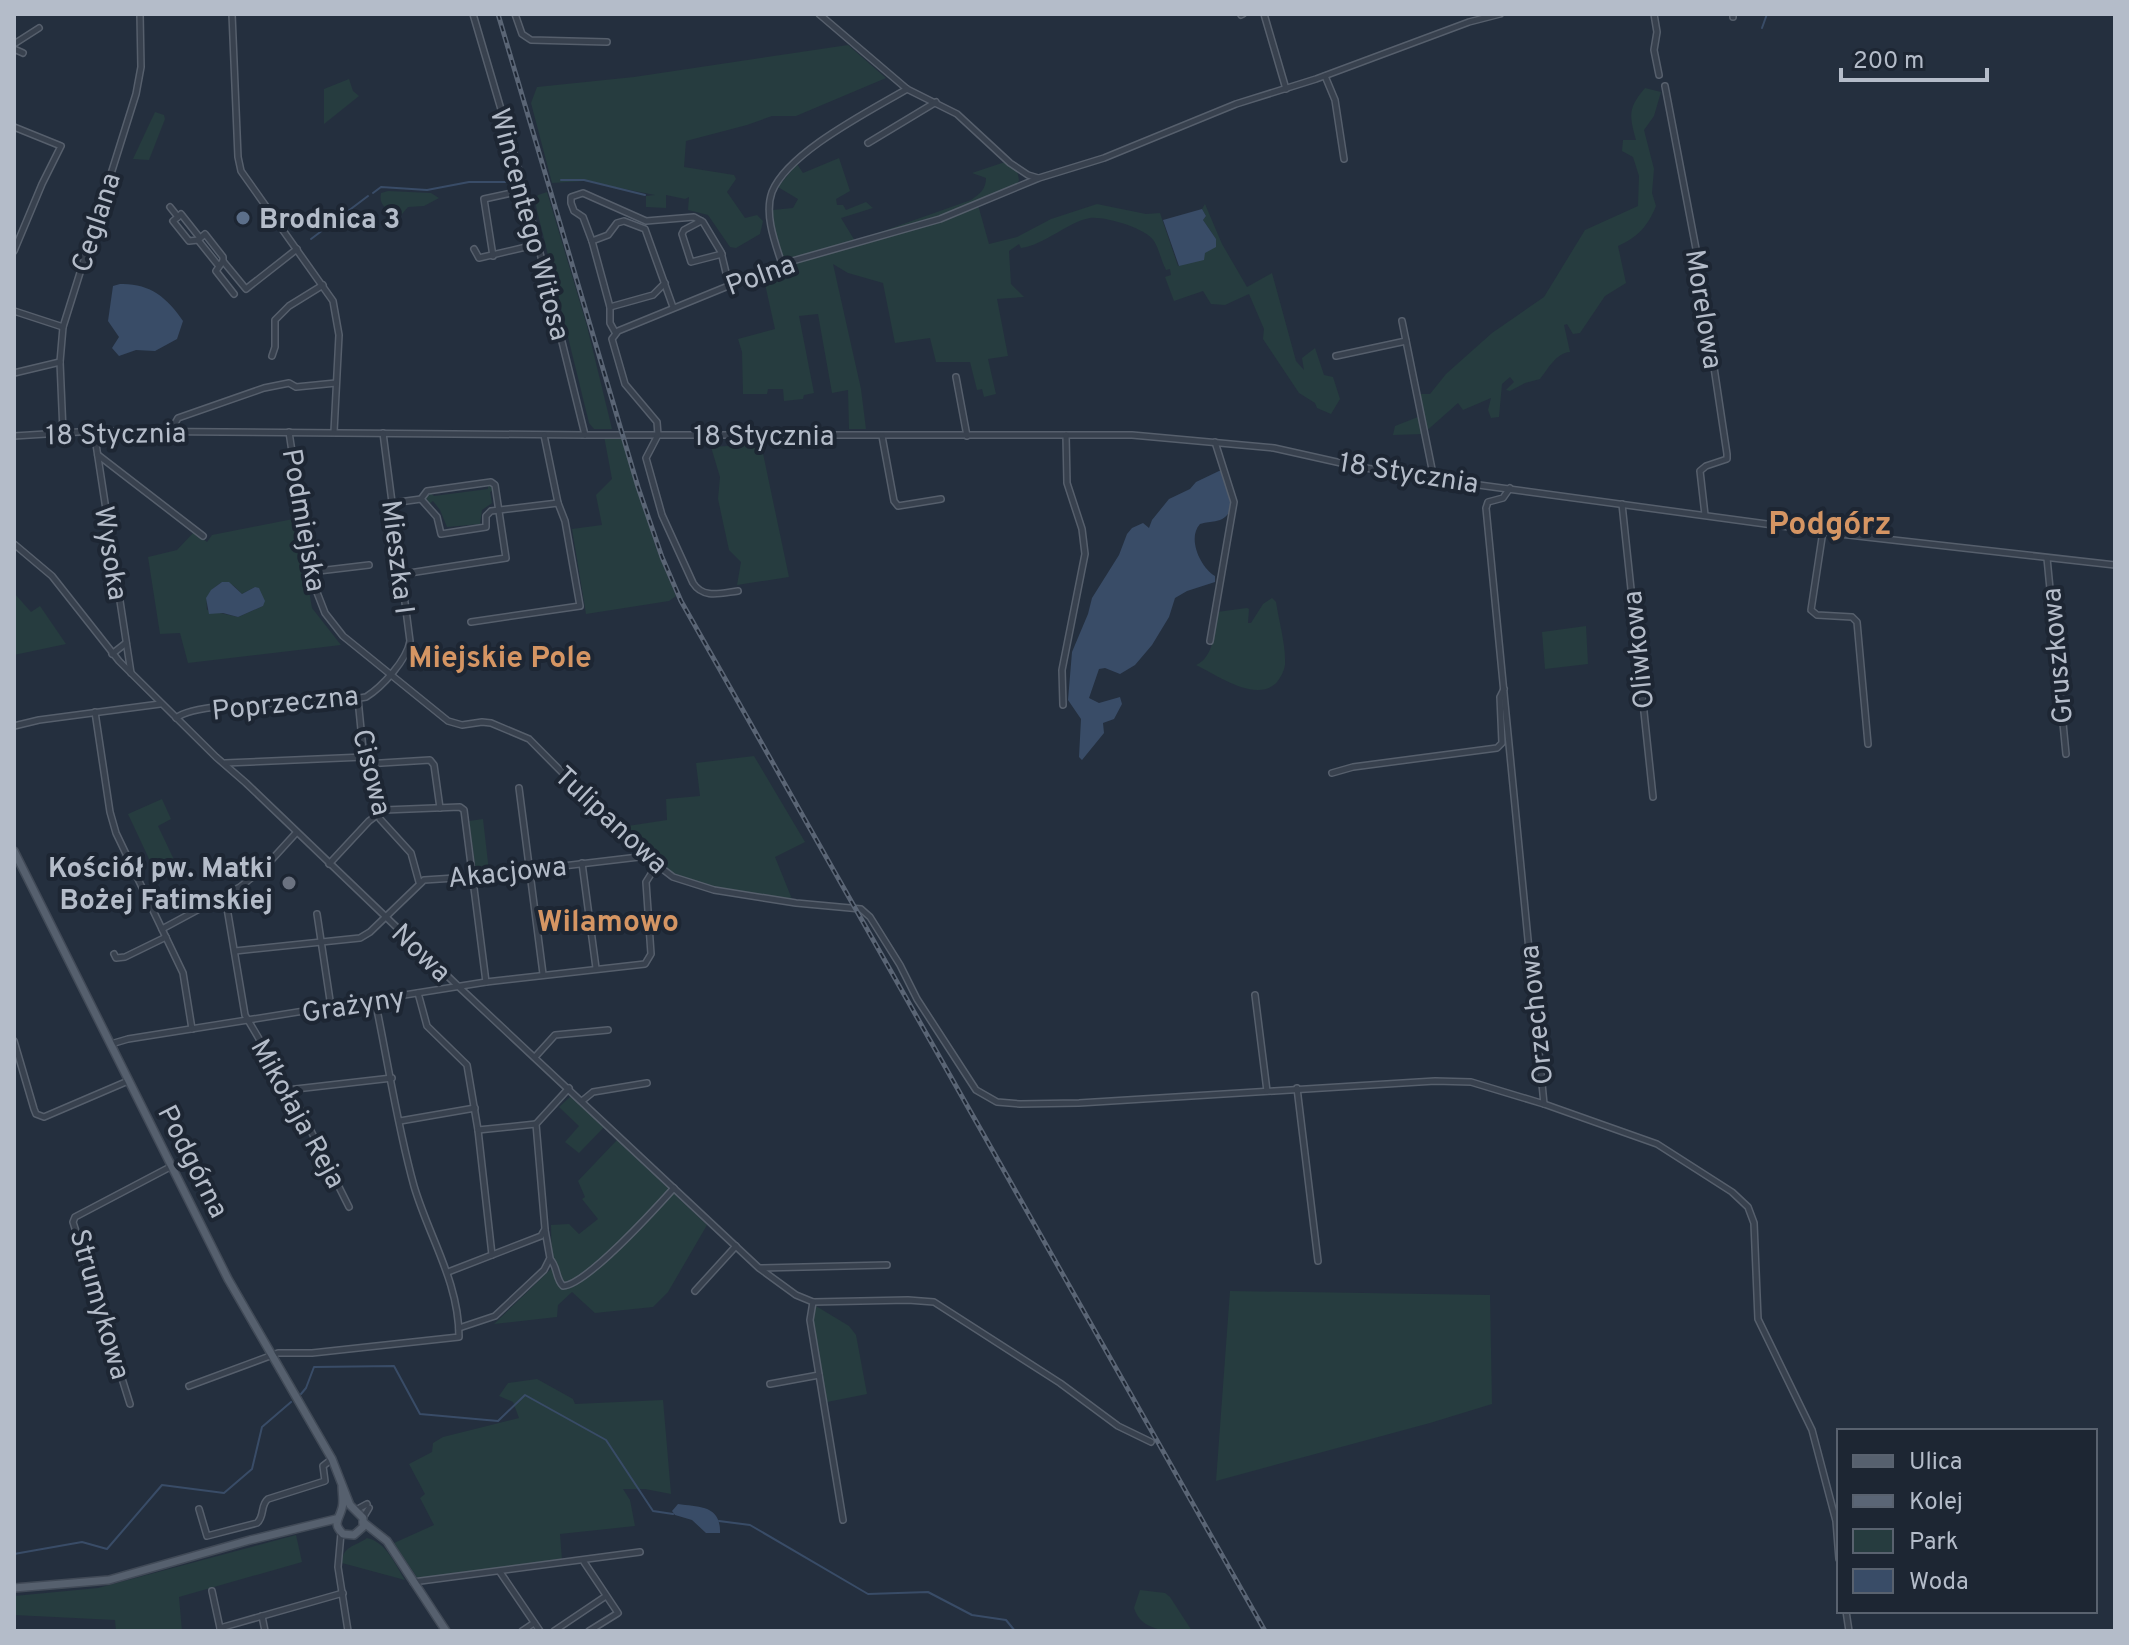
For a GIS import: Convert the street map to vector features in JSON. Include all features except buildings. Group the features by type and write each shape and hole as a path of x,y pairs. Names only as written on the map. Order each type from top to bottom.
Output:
{"main road":[{"name":"Podgórna","path":"14,851 228,1279 332,1459 342,1486 363,1520"},
{"name":"Podgórna","path":"339,1523 342,1486"},
{"path":"14,1588 109,1580 250,1540 339,1523 355,1510"},
{"path":"355,1534 363,1520 383,1536 446,1631"},
{"path":"339,1523 355,1534 374,1535 392,1550"}],"street":[{"name":"Ceglana","path":"63,432 60,362 63,327 136,94 141,67 140,14"},
{"path":"232,14 239,166 243,177 333,301 338,322 334,432"},
{"name":"Wincentego Witosa","path":"473,14 525,190 585,435"},
{"path":"515,14 522,34 531,40 607,42"},
{"path":"819,14 907,89 957,114 1020,170 1039,178"},
{"path":"1264,14 1286,89"},
{"name":"Polna","path":"615,332 782,264 940,219 1039,178 1104,158 1236,104 1325,76 1469,22 1500,14"},
{"path":"1654,14 1657,32 1654,50 1659,75"},
{"path":"23,53 14,46 39,28"},
{"path":"1325,76 1335,100 1344,159"},
{"name":"Morelowa","path":"1665,86 1697,254 1727,454 1727,459 1700,471 1705,515"},
{"path":"782,264 771,228 771,194 780,178 801,156 907,89"},
{"path":"868,143 936,102"},
{"path":"14,127 61,146 14,251"},
{"path":"1020,170 1020,186"},
{"path":"493,256 484,199 525,190"},
{"path":"729,285 722,254 702,221 689,217 646,221 583,193 571,197 574,211 583,217 592,241 610,307 610,323 615,332 612,339 625,384 655,420 658,435 646,458 662,515 697,590 706,594 738,591"},
{"path":"170,207 178,217"},
{"path":"199,239 189,241 173,221 181,214 199,239 246,289 297,249"},
{"path":"689,217 695,224"},
{"path":"592,241 608,235 617,223 624,221 645,229 673,307"},
{"path":"702,221 682,234 691,262 722,254"},
{"path":"474,249 479,258 539,244"},
{"path":"220,263 215,269 217,274 234,294"},
{"path":"610,307 653,295 665,283"},
{"path":"272,356 275,320 289,306 323,285"},
{"path":"14,311 63,327"},
{"path":"1402,321 1434,479"},
{"path":"1336,356 1406,341"},
{"path":"14,373 60,362"},
{"path":"956,377 967,436"},
{"path":"170,433 178,418 264,388 289,383 296,387 336,383"},
{"name":"18 Stycznia","path":"14,436 94,431 1132,435 1286,450 1359,467 1434,479 1823,531 2115,565"},
{"name":"Wysoka","path":"94,431 131,674"},
{"name":"Podmiejska","path":"289,432 310,572 317,598 332,624 389,674"},
{"name":"Mieszka I","path":"383,433 410,645 389,674"},
{"path":"471,622 580,606 565,521 558,503 544,435"},
{"path":"1063,705 1062,670 1085,554 1082,529 1067,483 1066,435"},
{"path":"882,436 894,501 898,506 941,499"},
{"path":"1210,641 1234,502 1215,442"},
{"path":"97,454 203,536"},
{"path":"392,503 421,499 427,491 491,482 495,485 499,509 506,558 403,574"},
{"name":"Orzechowa","path":"997,1102 1079,1103 1435,1081 1471,1082 1544,1104 1486,508 1488,502 1503,498 1510,488"},
{"path":"421,499 437,517 441,534 486,527 488,513 499,509 558,503"},
{"name":"Oliwkowa","path":"1622,504 1653,797"},
{"path":"1823,531 1811,610 1817,615 1852,617 1857,622 1868,744"},
{"name":"Nowa","path":"14,544 52,576 131,674 329,864 759,1268 796,1295 813,1302"},
{"name":"Gruszkowa","path":"2047,558 2066,754"},
{"path":"310,572 369,565"},
{"path":"112,654 126,643"},
{"name":"Poprzeczna","path":"176,718 185,712 225,707 358,699 375,691 389,674"},
{"name":"Tulipanowa","path":"389,674 454,724 482,722 529,739 643,854 673,877 714,890 861,909 870,917 917,999 976,1090 997,1102"},
{"path":"1332,773 1353,767 1501,746 1500,697 1505,688"},
{"name":"Cisowa","path":"358,699 364,760 381,806 378,813 383,824 411,853 419,882"},
{"path":"14,726 161,704"},
{"path":"95,712 116,833 187,983 192,1029"},
{"path":"223,763 430,760 434,765 440,808"},
{"path":"519,788 543,974"},
{"path":"329,864 384,810 460,807 464,810 486,982"},
{"path":"162,929 225,896 265,867 297,833"},
{"name":"Akacjowa","path":"235,951 360,938 424,880 529,871 643,854"},
{"path":"582,863 596,968"},
{"name":"Grażyny","path":"111,1044 486,982 645,964 651,954 646,882 656,866"},
{"name":"Mikołaja Reja","path":"225,896 247,1020 298,1105 349,1207"},
{"path":"317,914 331,1007"},
{"path":"114,954 116,958 125,957 166,937"},
{"path":"418,993 427,1026 467,1065 478,1130 492,1255"},
{"path":"1255,995 1267,1091"},
{"path":"189,1386 285,1352 312,1353 459,1337 455,1295 415,1187 375,1000"},
{"path":"535,1057 555,1035 608,1030"},
{"path":"14,1041 34,1109 36,1114 44,1117 128,1081"},
{"path":"287,1090 392,1078"},
{"path":"582,1101 593,1092 647,1083"},
{"path":"478,1130 536,1124 569,1088"},
{"path":"1297,1088 1318,1261"},
{"path":"1544,1104 1657,1144 1732,1192 1748,1207 1754,1223 1758,1319 1812,1430 1833,1508 1837,1542"},
{"path":"400,1121 475,1108"},
{"path":"536,1124 545,1229 550,1258 555,1264 557,1280 563,1286 576,1283 634,1233 675,1188"},
{"name":"Strumykowa","path":"130,1404 73,1222 75,1217 172,1166"},
{"path":"448,1272 541,1236 545,1229"},
{"path":"695,1291 736,1246"},
{"path":"459,1328 495,1316 544,1270 550,1258"},
{"path":"759,1268 887,1265"},
{"path":"843,1520 810,1320 813,1302 934,1302 1060,1383 1118,1426 1151,1442"},
{"path":"770,1384 819,1375"},
{"path":"199,1509 207,1536 257,1523 263,1516 265,1501 325,1481 323,1466 332,1459"},
{"path":"355,1510 368,1506 363,1520"},
{"path":"339,1523 339,1555 348,1631"},
{"path":"339,1555 355,1534"},
{"path":"413,1582 640,1552"},
{"path":"583,1561 618,1613 589,1631"},
{"path":"500,1572 540,1631"},
{"path":"212,1591 220,1630 343,1593"},
{"path":"554,1631 606,1596"},
{"path":"262,1616 265,1631"},
{"path":"522,1631 534,1623"}],"green space":[{"path":"848,45 886,78 796,116 772,116 686,141 684,167 734,175 736,179 727,192 745,218 757,215 763,221 760,234 736,248 730,247 708,215 688,210 689,197 666,195 666,208 646,207 646,196 655,195 584,181 552,183 531,103 537,87 634,77"},
{"path":"349,79 353,91 359,96 324,124 324,89"},
{"path":"1645,88 1661,92 1654,116 1644,130 1654,169 1652,193 1656,206 1642,230 1618,246 1626,283 1605,296 1580,333 1573,334 1567,324 1564,325 1570,352 1556,358 1540,379 1510,391 1506,390 1514,382 1510,377 1502,384 1499,417 1491,418 1488,410 1491,398 1463,410 1458,403 1423,434 1393,435 1395,426 1423,415 1419,394 1430,394 1446,374 1492,333 1544,297 1585,230 1638,206 1639,176 1633,157 1622,151 1623,140 1636,140 1632,112 1635,101"},
{"path":"155,112 164,115 165,119 149,160 133,159"},
{"path":"839,158 850,191 836,199 837,205 843,205 846,210 866,202 873,208 841,218 855,240 782,261 772,227 772,210 793,208 798,199 778,187 797,164 803,173"},
{"path":"1005,162 1017,170 1017,185 940,216 867,237 971,200 982,191 986,178 972,173"},
{"path":"547,192 587,326 612,429 594,429 589,423 535,202 538,195"},
{"path":"381,193 431,193 439,198 424,206 408,207 402,214 389,210 381,202"},
{"path":"1097,204 1146,214 1160,213 1178,266 1205,253 1216,239 1203,220 1206,216 1202,209 1205,204 1222,244 1247,287 1272,273 1296,361 1304,370 1302,358 1315,348 1324,375 1333,377 1340,399 1331,414 1317,408 1315,403 1299,393 1263,339 1264,329 1249,294 1225,305 1211,304 1203,291 1174,301 1165,277 1171,275 1170,269 1166,270 1150,236 1124,224 1096,218 1081,220 1039,243 1021,248 1019,244 1009,251 1011,284 1024,297 997,299 1008,356 988,359 996,394 984,397 982,389 977,390 970,362 936,362 930,338 895,343 883,283 848,273 833,264 861,389 866,429 849,429 848,390 832,393 818,314 799,316 814,393 804,395 803,399 784,401 783,389 768,389 767,394 743,394 742,352 738,339 775,329 763,275 801,260 822,256 978,205 989,244 1017,237 1051,219"},
{"path":"604,436 622,438 656,548 676,596 669,601 586,614 572,529 602,525 596,495 612,479"},
{"path":"761,444 789,577 737,585 741,562 729,550 718,499 720,477 711,447"},
{"path":"488,485 493,486 494,490 490,492 492,503 482,510 480,524 447,527 440,510 433,501 429,504 426,497 431,493 434,496 488,489"},
{"path":"293,519 297,522 312,608 341,645 188,663 180,633 160,634 148,557 177,550 194,532 207,542 212,535","holes":["222,582 234,586 242,594 255,587 263,606 238,617 207,610 208,597 214,588"]},
{"path":"14,593 31,612 40,606 66,644 14,655"},
{"path":"1272,598 1276,602 1285,657 1284,669 1277,682 1269,688 1248,689 1196,665 1210,649 1217,612 1247,608 1248,623 1251,623 1263,604"},
{"path":"1586,626 1588,664 1545,669 1542,632"},
{"path":"754,756 805,842 775,857 792,899 720,889 684,880 654,864 621,827 667,820 666,799 700,796 696,763"},
{"path":"162,799 171,819 158,826 177,866 157,876 128,814"},
{"path":"483,819 489,871 476,872 469,821"},
{"path":"570,1097 575,1098 605,1126 579,1153 565,1142 579,1126 559,1107"},
{"path":"617,1140 707,1225 668,1292 653,1307 595,1313 572,1292 558,1305 557,1317 494,1324 552,1268 551,1225 569,1224 579,1234 598,1219 582,1199 585,1197 578,1181"},
{"path":"1230,1291 1490,1295 1492,1404 1216,1481"},
{"path":"816,1306 849,1326 856,1335 867,1394 827,1402 812,1318"},
{"path":"537,1379 573,1399 575,1404 663,1400 671,1494 623,1489 630,1500 635,1526 560,1534 562,1560 418,1579 394,1543 434,1525 420,1498 425,1494 409,1464 432,1452 433,1443 443,1437 519,1418 513,1402 499,1396 508,1383"},
{"path":"296,1535 302,1562 179,1597 182,1631 116,1631 115,1620 14,1615 14,1596 98,1588"},
{"path":"367,1538 385,1549 405,1580 342,1563 347,1550"},
{"path":"1140,1590 1165,1593 1192,1631 1158,1629 1143,1622 1134,1608"}],"water":[{"path":"1202,209 1206,216 1203,220 1216,239 1216,247 1205,253 1204,260 1179,266 1163,220"},
{"path":"120,284 148,289 170,305 183,321 177,339 155,351 136,350 119,356 112,348 119,337 108,321 113,286"},
{"path":"1222,471 1229,491 1229,511 1220,520 1200,524 1195,537 1200,559 1215,576 1215,582 1175,598 1169,617 1135,665 1120,674 1099,669 1089,698 1099,703 1120,697 1122,704 1114,719 1103,723 1104,733 1082,760 1079,757 1081,719 1068,700 1072,652 1092,598 1132,528 1143,523 1149,528 1169,499"},
{"path":"222,582 229,582 242,594 259,588 265,601 263,606 238,617 223,613 209,614 206,598"},
{"path":"678,1504 713,1512 720,1533 706,1533 692,1520 675,1515 672,1511"}],"waterway":[{"path":"1762,28 1767,14"},
{"path":"561,180 584,180 645,195"},
{"path":"373,193 381,187 427,190 469,182 510,182"},
{"path":"311,239 368,196"},
{"path":"301,1394 314,1367 394,1366 420,1414 498,1421 525,1395 606,1440 653,1511 673,1514"},
{"path":"14,1554 82,1542 107,1549 162,1485 224,1493 252,1469 262,1427 291,1402"},
{"path":"719,1521 750,1525 868,1594 928,1592 972,1615 1006,1620 1015,1631"}],"railway":[{"path":"498,14 638,487 681,601 1265,1631"}],"place":[{"name":"Brodnica 3","path":"243,218"},
{"name":"Kościół pw. Matki Bożej Fatimskiej","path":"289,883"}],"district":[{"name":"Podgórz","path":"1830,523"},
{"name":"Miejskie Pole","path":"500,657"},
{"name":"Wilamowo","path":"608,921"}]}
